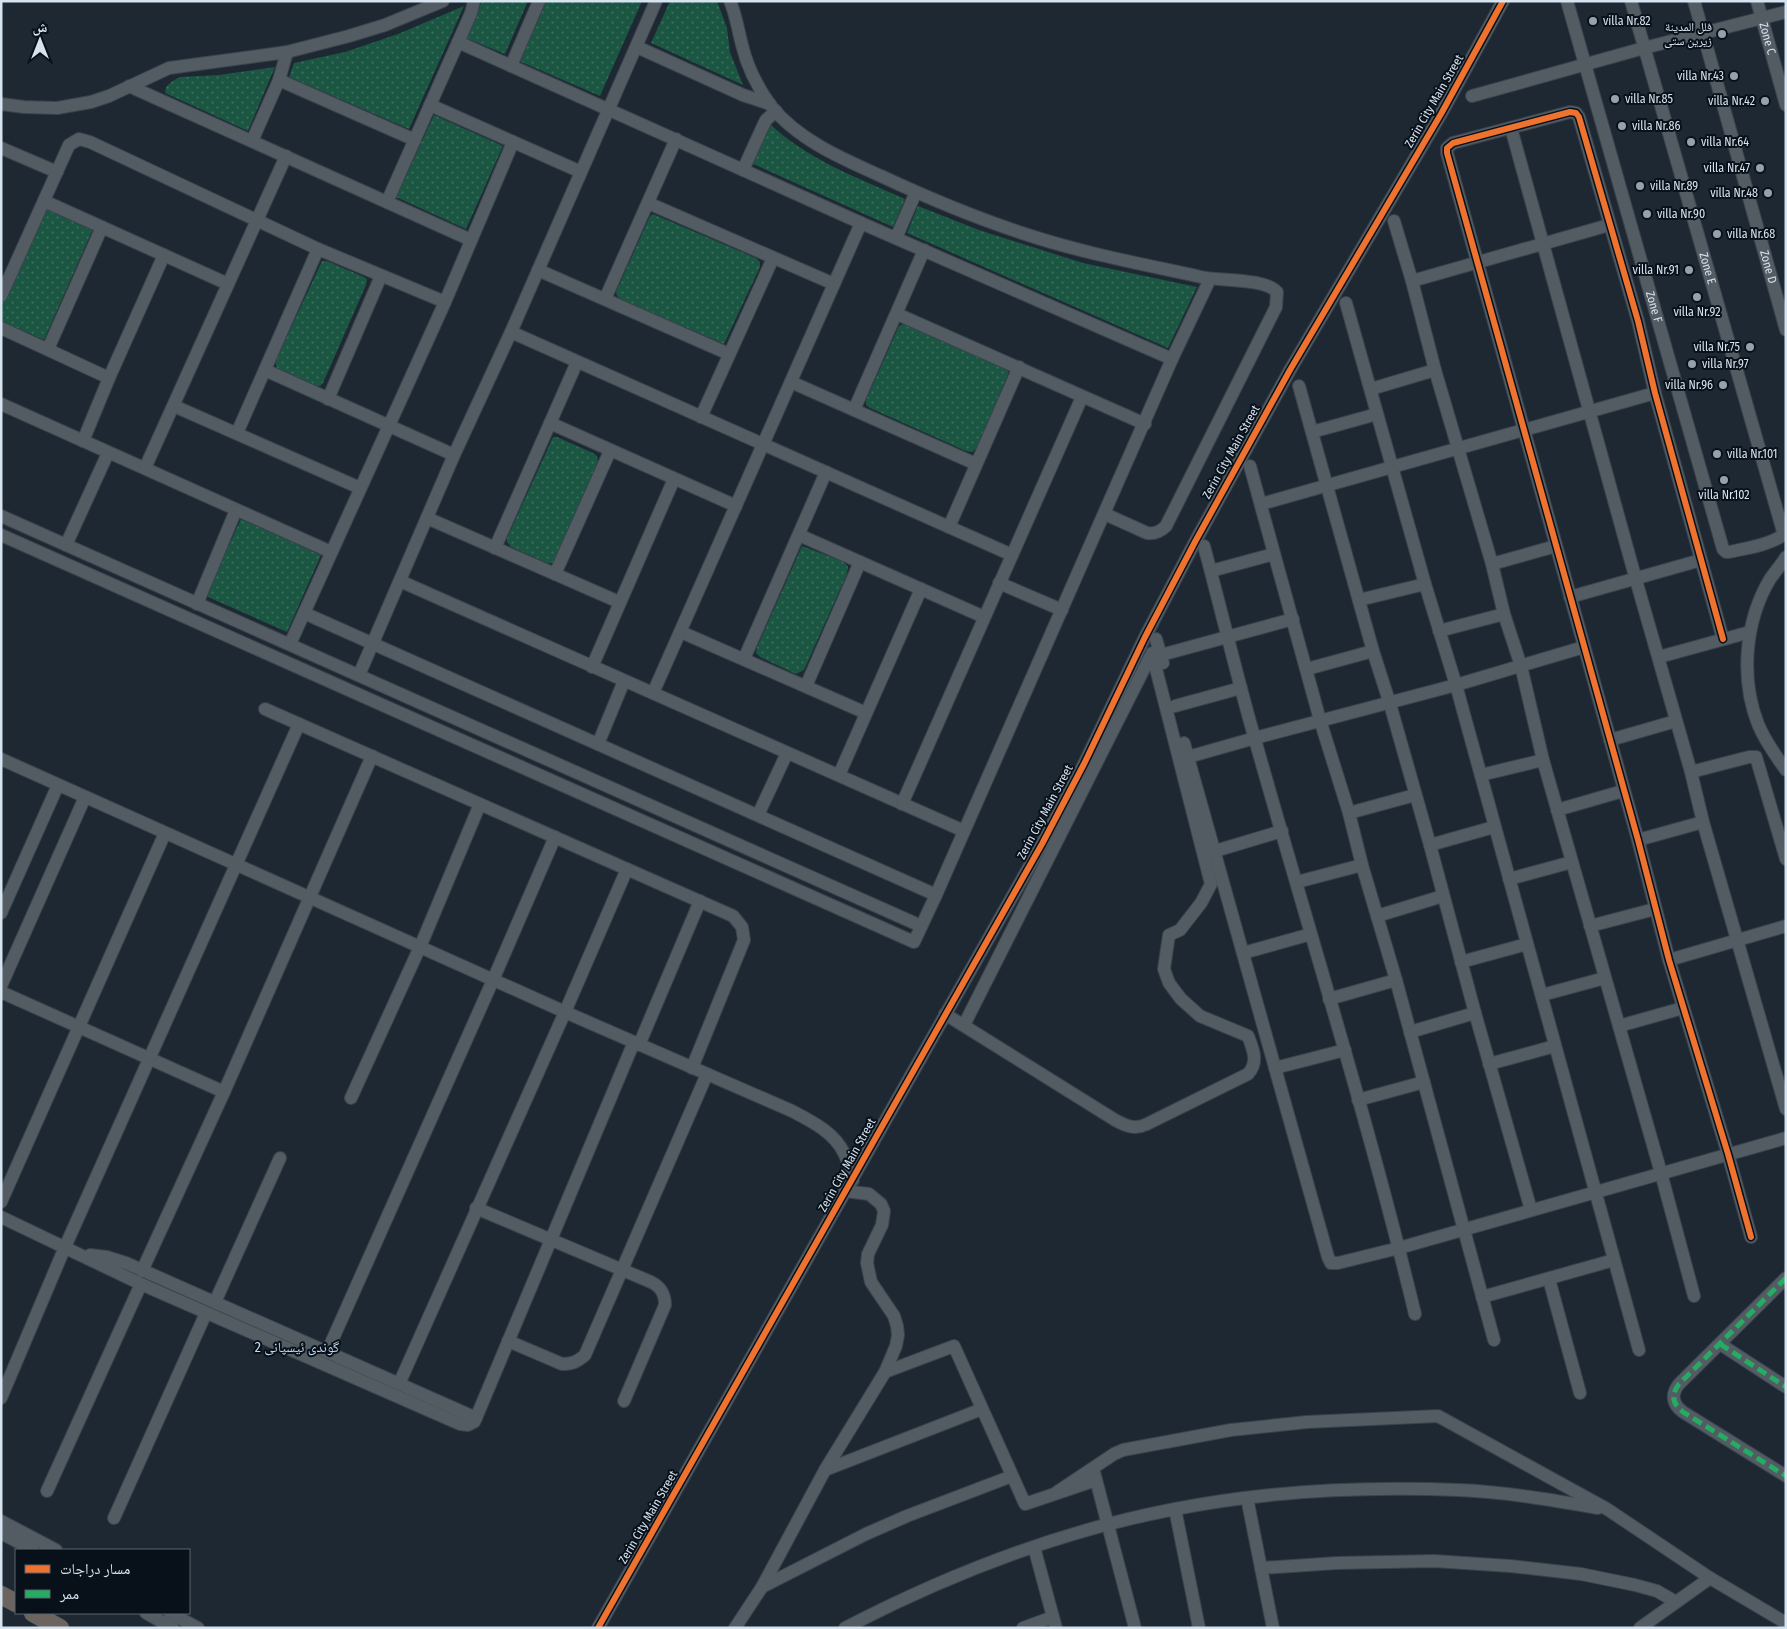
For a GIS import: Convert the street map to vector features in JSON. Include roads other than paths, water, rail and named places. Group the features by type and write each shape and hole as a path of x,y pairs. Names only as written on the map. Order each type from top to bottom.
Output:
{"highway":[{"path":"1,1595 15,1602"},
{"path":"35,1614 60,1628"}],"street":[{"path":"1,104 24,108 74,106 91,102 169,68 287,52 376,28 444,1"},
{"path":"387,202 471,13 474,1"},
{"path":"511,66 539,1"},
{"path":"359,675 454,455 511,332 656,1"},
{"path":"730,1 746,60 759,87 773,108 790,125 820,145 862,168 916,192 1025,234 1099,255 1210,279 1268,286 1277,292 1276,306 1166,526 1154,534 1147,533 1105,514"},
{"name":"Zerin City Main Street","path":"598,1628 1046,837 1084,764 1145,637 1236,466 1440,114 1503,1"},
{"name":"Zone F","path":"1567,1 1723,549 1726,552 1770,542 1785,534"},
{"name":"Zone E","path":"1631,1 1785,534"},
{"name":"Zone D","path":"1694,1 1786,330"},
{"name":"Zone C","path":"1757,1 1786,105"},
{"path":"1472,96 1644,48 1786,12"},
{"path":"458,42 861,223 1172,359"},
{"path":"636,47 773,108"},
{"path":"252,141 279,80 287,52"},
{"path":"279,80 415,140"},
{"path":"129,86 471,240"},
{"path":"430,105 581,172"},
{"path":"743,170 773,108"},
{"path":"1723,639 1655,393 1638,322 1609,226 1580,119 1576,113 1570,112 1455,142 1447,148 1478,263 1683,1008 1728,1154 1751,1237"},
{"path":"1511,128 1736,940 1786,1108"},
{"path":"1,296 69,145 73,141 85,139 318,249 445,302"},
{"path":"605,299 676,139"},
{"path":"290,644 445,302 513,142"},
{"path":"1,148 57,172"},
{"path":"145,468 286,156"},
{"path":"896,238 916,192"},
{"path":"44,201 228,284"},
{"path":"648,203 834,284"},
{"path":"1394,220 1457,448 1492,564 1504,614 1521,666 1543,760 1661,1173 1694,1296"},
{"path":"654,693 861,223"},
{"path":"1412,280 1609,226"},
{"path":"48,349 102,227"},
{"path":"236,433 318,249"},
{"path":"854,410 924,250"},
{"path":"83,441 164,255"},
{"path":"701,417 773,258"},
{"path":"538,270 729,354"},
{"path":"328,399 381,276"},
{"path":"1,535 638,817 914,942 1145,424 1172,359 1210,279"},
{"path":"1346,303 1425,584 1456,685 1639,1350"},
{"path":"897,314 1145,424"},
{"path":"1,328 109,378"},
{"path":"511,332 1012,555"},
{"path":"495,548 577,362"},
{"path":"949,527 1019,367"},
{"path":"265,370 454,455"},
{"path":"1371,389 1435,370"},
{"path":"792,382 976,464"},
{"path":"1299,386 1372,651 1390,704 1430,845 1530,1210"},
{"path":"1260,504 1655,393"},
{"path":"902,804 1082,396"},
{"path":"1,404 331,552"},
{"path":"174,406 360,488"},
{"path":"1312,432 1377,414"},
{"path":"550,423 736,506"},
{"path":"555,574 610,451"},
{"path":"66,545 108,453"},
{"path":"1250,466 1320,720 1349,813 1362,865 1396,980 1494,1340"},
{"path":"744,659 826,472"},
{"path":"592,667 674,479"},
{"path":"197,604 236,510"},
{"path":"1,516 921,926"},
{"path":"428,518 619,602"},
{"path":"798,535 984,617"},
{"path":"1204,546 1254,738 1297,882 1358,1100 1399,1248 1415,1314"},
{"path":"1492,564 1556,546"},
{"path":"1211,571 1274,554"},
{"path":"1786,558 1770,580 1762,597 1750,632 1747,663 1750,694 1758,723 1771,750 1786,770"},
{"path":"1570,598 1701,560"},
{"path":"806,686 860,562"},
{"path":"110,584 117,568"},
{"path":"400,581 964,831"},
{"path":"999,583 1062,610"},
{"path":"1359,600 1425,584"},
{"path":"839,775 921,589"},
{"path":"304,613 936,895"},
{"path":"1439,631 1504,614"},
{"path":"1161,655 1293,619"},
{"path":"681,632 866,713"},
{"path":"1659,657 1750,632"},
{"path":"1156,638 1329,1261 1335,1264 1399,1248 1786,1138"},
{"path":"1188,757 1320,720 1390,704 1584,647"},
{"path":"1307,669 1372,651"},
{"path":"947,1011 1115,1120 1134,1128 1147,1124 1248,1074 1252,1069 1255,1056 1248,1036 1200,1016 1190,1008 1170,983 1164,969 1169,935 1180,930 1201,903 1211,884 1152,653 966,1022"},
{"path":"598,744 624,681"},
{"path":"1175,706 1241,688"},
{"path":"405,714 412,698"},
{"path":"266,709 726,912 738,921 744,933 744,940 692,1068"},
{"path":"1610,740 1676,721"},
{"path":"1,1398 65,1247 299,724"},
{"path":"758,815 788,753"},
{"path":"142,1271 224,1092 372,756"},
{"path":"1691,772 1749,757 1756,757 1786,859"},
{"path":"1,759 564,1012 792,1111 822,1128 844,1152 853,1180"},
{"path":"1481,775 1543,760"},
{"path":"1,913 58,785"},
{"path":"1558,810 1623,791"},
{"path":"1349,813 1415,795"},
{"path":"1,986 85,797"},
{"path":"638,817 644,802"},
{"path":"351,1098 420,947 480,804"},
{"path":"1638,840 1703,822"},
{"path":"1430,845 1494,827"},
{"path":"1215,851 1282,832"},
{"path":"1,1202 165,833"},
{"path":"327,1352 555,837"},
{"path":"1509,879 1572,862"},
{"path":"1297,882 1362,865"},
{"path":"398,1384 627,869"},
{"path":"1378,916 1443,896"},
{"path":"82,1255 107,1257 126,1263 210,1308 460,1424 471,1424 476,1418 550,1239 700,901"},
{"path":"1590,926 1655,908"},
{"path":"1670,960 1786,926"},
{"path":"1243,953 1311,934"},
{"path":"1461,962 1527,944"},
{"path":"1542,995 1605,978"},
{"path":"1329,999 1396,980"},
{"path":"1,992 224,1092"},
{"path":"1619,1026 1683,1008"},
{"path":"1410,1032 1475,1013"},
{"path":"1489,1064 1555,1046"},
{"path":"1275,1068 1344,1050"},
{"path":"508,1341 562,1364 571,1364 584,1356 707,1074"},
{"path":"1358,1100 1424,1082"},
{"path":"114,1518 280,1158"},
{"path":"735,1628 762,1586 825,1470 885,1372 896,1346 897,1326 890,1309 871,1282 867,1263 868,1254 882,1225 884,1211 881,1204 869,1194 846,1192"},
{"path":"476,1208 657,1284 664,1293 663,1310 624,1401"},
{"path":"1,1217 140,1284 327,1352 476,1418"},
{"path":"1482,1298 1614,1260"},
{"path":"1786,1278 1675,1388 1673,1399 1683,1412 1786,1476"},
{"path":"1549,1279 1580,1393"},
{"path":"47,1491 140,1284"},
{"path":"1720,1344 1786,1386"},
{"path":"885,1372 954,1346 1025,1504 1096,1480"},
{"path":"825,1470 982,1409"},
{"path":"1057,1492 1105,1458 1124,1450 1231,1430 1306,1422 1438,1416 1607,1509 1780,1624"},
{"path":"1093,1467 1135,1628"},
{"path":"762,1586 874,1530 1012,1476"},
{"path":"845,1628 891,1604 963,1573 1034,1547 1108,1524 1175,1509 1247,1498 1323,1491 1385,1489 1460,1490 1532,1497 1607,1509"},
{"path":"1247,1498 1273,1628"},
{"path":"1175,1509 1198,1628"},
{"path":"1,1521 54,1549"},
{"path":"1,1533 31,1549"},
{"path":"1023,1628 1054,1622 1034,1547"},
{"path":"1261,1568 1337,1563 1434,1561 1510,1566 1581,1574 1657,1591 1676,1602"},
{"path":"1640,1628 1710,1578"},
{"path":"148,1614 173,1628"},
{"path":"172,1614 198,1628"}],"place":[{"name":"villa Nr.82","path":"1593,21"},
{"name":"فلل المدينة زیرین ستی","path":"1722,34"},
{"name":"villa Nr.43","path":"1734,76"},
{"name":"villa Nr.85","path":"1615,99"},
{"name":"villa Nr.42","path":"1765,101"},
{"name":"villa Nr.86","path":"1622,126"},
{"name":"villa Nr.64","path":"1691,142"},
{"name":"villa Nr.47","path":"1760,168"},
{"name":"villa Nr.89","path":"1640,186"},
{"name":"villa Nr.48","path":"1768,193"},
{"name":"villa Nr.90","path":"1647,214"},
{"name":"villa Nr.68","path":"1717,234"},
{"name":"villa Nr.91","path":"1689,270"},
{"name":"villa Nr.92","path":"1697,297"},
{"name":"villa Nr.75","path":"1750,347"},
{"name":"villa Nr.97","path":"1692,364"},
{"name":"villa Nr.96","path":"1723,385"},
{"name":"villa Nr.101","path":"1717,454"},
{"name":"villa Nr.102","path":"1724,480"}],"district":[{"name":"گوندی ئیسپانی 2","path":"297,1347"}]}
